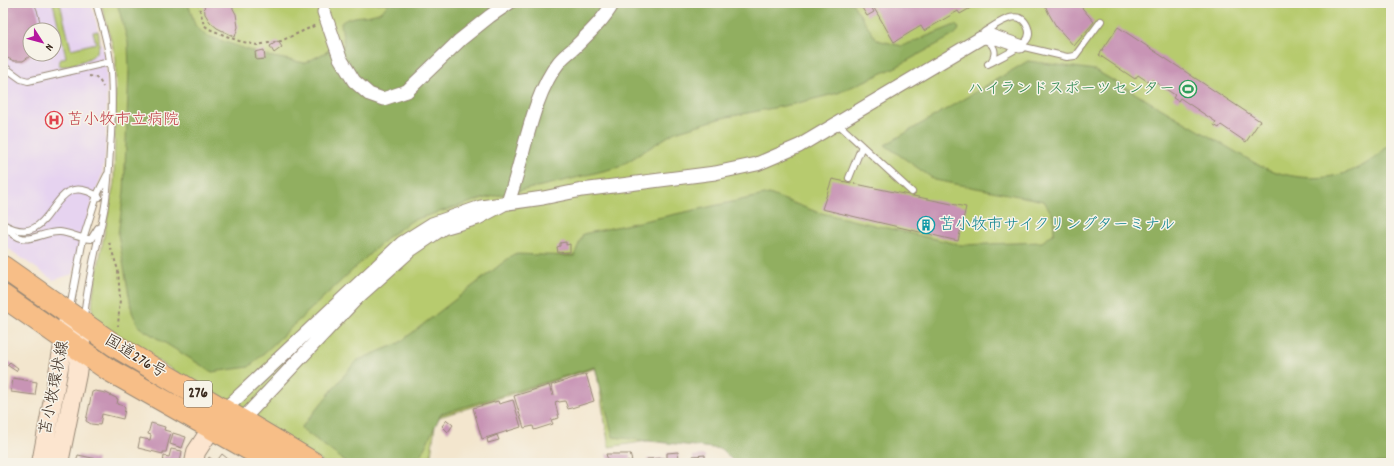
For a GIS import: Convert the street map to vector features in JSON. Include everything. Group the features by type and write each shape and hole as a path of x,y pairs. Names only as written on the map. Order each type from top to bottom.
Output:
{"highway":[{"name":"国道276号","path":"3,267 114,345 192,391 274,463"},
{"name":"国道276号","path":"3,296 109,370 225,420 313,463"}],"main road":[{"name":"苫小牧環状線","path":"41,463 72,344 76,319"},
{"name":"苫小牧環状線","path":"59,463 77,374 72,344"},
{"path":"194,463 196,452 225,420"}],"street":[{"path":"325,16 340,58 354,81 369,94 383,100 407,91 460,40 509,3"},
{"path":"225,420 412,249 443,228 478,218 508,202 516,180 536,107 547,82 559,62 597,26 613,3"},
{"path":"225,420 402,243 432,224 482,207 508,202 543,198 582,190 716,174 757,164 799,146 978,40 991,36 1020,46"}],"lane":[{"path":"76,319 87,289 104,210 109,170 112,92 110,62 108,46 96,3"},
{"path":"1016,17 1025,22 1029,30 1027,40 1020,46 988,64 994,57 994,48 992,44 984,40 978,40 984,32 1007,18 1016,17"},
{"path":"1020,46 1068,57 1075,56 1101,21"},
{"path":"3,66 21,79 28,81 110,62"},
{"path":"837,123 912,192"},
{"path":"849,178 862,146"},
{"path":"76,319 83,239 97,196 109,170"},
{"path":"4,224 18,230 30,230 40,225 63,195 72,190 82,189 102,199 104,210"},
{"path":"4,224 12,234 28,239 55,232 62,232 83,239 91,239 101,224"}],"path":[{"path":"198,3 204,24 209,29 239,41 257,45 282,41 305,31 325,16"},
{"path":"109,242 118,270 120,299 118,326"}],"shaded area":[{"name":"苫小牧市立病院","path":"3,3 91,3 105,56 107,83 105,157 102,174 85,224 73,274 53,280 3,245"}],"green space":[{"path":"53,3 60,3 71,49 96,43 93,32 98,31 99,45 95,54 81,62 66,66 59,65 59,62 62,62 62,59 66,57 62,40 62,22 58,22"},
{"path":"101,3 1391,3 1391,463 935,463 699,433 609,447 596,368 436,418 430,463 324,463 98,324 92,314 93,293 114,183 116,59"},
{"path":"117,3 188,3 195,25 205,35 263,55 305,63 330,50 344,45 341,23 346,19 373,15 384,9 388,3 852,3 877,40 902,46 955,25 959,28 954,35 896,67 838,93 794,104 722,118 675,132 619,167 482,199 413,220 389,236 249,367 212,372 139,327 132,312 118,234 124,191 129,70 128,42"},
{"path":"1028,61 1095,70 1260,166 1277,172 1313,178 1347,172 1363,165 1378,155 1391,142 1391,463 735,463 721,449 613,437 595,367 441,414 421,455 401,463 347,463 301,428 356,361 399,343 514,254 574,256 583,234 769,194 817,212 961,245 1042,242 1054,233 1053,216 1044,201 935,180 885,145"}],"building":[{"path":"3,3 7,3 11,6 13,3 34,3 40,22 22,22 22,61 14,61 3,56"},
{"path":"204,3 230,3 236,14 238,27 235,37 217,28 210,22 205,14"},
{"path":"859,3 869,3 874,12 867,16"},
{"path":"871,3 979,3 960,14 958,11 924,31 921,26 894,42"},
{"path":"1044,3 1078,3 1094,22 1074,46 1056,26"},
{"name":"ハイランドスポーツセンター","path":"1118,27 1260,121 1246,142 1221,125 1219,128 1214,125 1216,122 1180,98 1178,101 1173,98 1175,95 1152,80 1150,83 1138,75 1135,79 1099,55"},
{"path":"278,41 282,47 274,53 270,46"},
{"path":"264,50 265,59 256,60 255,52"},
{"name":"苫小牧市サイクリングターミナル","path":"832,179 966,207 958,241 822,209"},
{"path":"566,242 566,245 570,244 570,252 558,253 557,247 560,246 560,243"},
{"path":"10,362 18,368 16,371 7,365"},
{"path":"586,374 594,401 568,409 565,401 555,402 559,418 551,420 553,424 534,430 533,426 524,428 514,396 549,385 552,395 554,395 551,385"},
{"path":"13,378 37,382 35,395 11,392"},
{"path":"95,391 106,393 118,399 117,404 124,406 125,409 123,419 102,414 100,425 91,424 86,421 92,392"},
{"path":"513,400 521,427 482,439 473,408 498,401 499,404"},
{"path":"447,420 453,425 448,432 442,426"},
{"path":"151,423 165,427 164,430 171,432 166,452 163,452 163,454 138,448 140,438 150,440 151,435 148,434"},
{"path":"173,433 186,437 182,448 170,444"},
{"path":"497,435 499,440 488,443 487,439"},
{"path":"171,449 182,451 180,463 163,463 164,456 169,457"},
{"path":"678,452 679,463 667,463 667,453"},
{"path":"222,454 228,459 225,463 206,463 209,457 216,462"},
{"path":"606,454 630,454 632,461 623,463 609,463"},
{"path":"78,455 97,459 96,463 76,463"},
{"path":"705,455 705,463 693,463 693,456"},
{"path":"664,458 664,463 647,463 647,459"}],"place":[{"name":"ハイランドスポーツセンター","path":"1188,89"},
{"name":"苫小牧市立病院","path":"54,120"},
{"name":"苫小牧市サイクリングターミナル","path":"926,225"}]}
